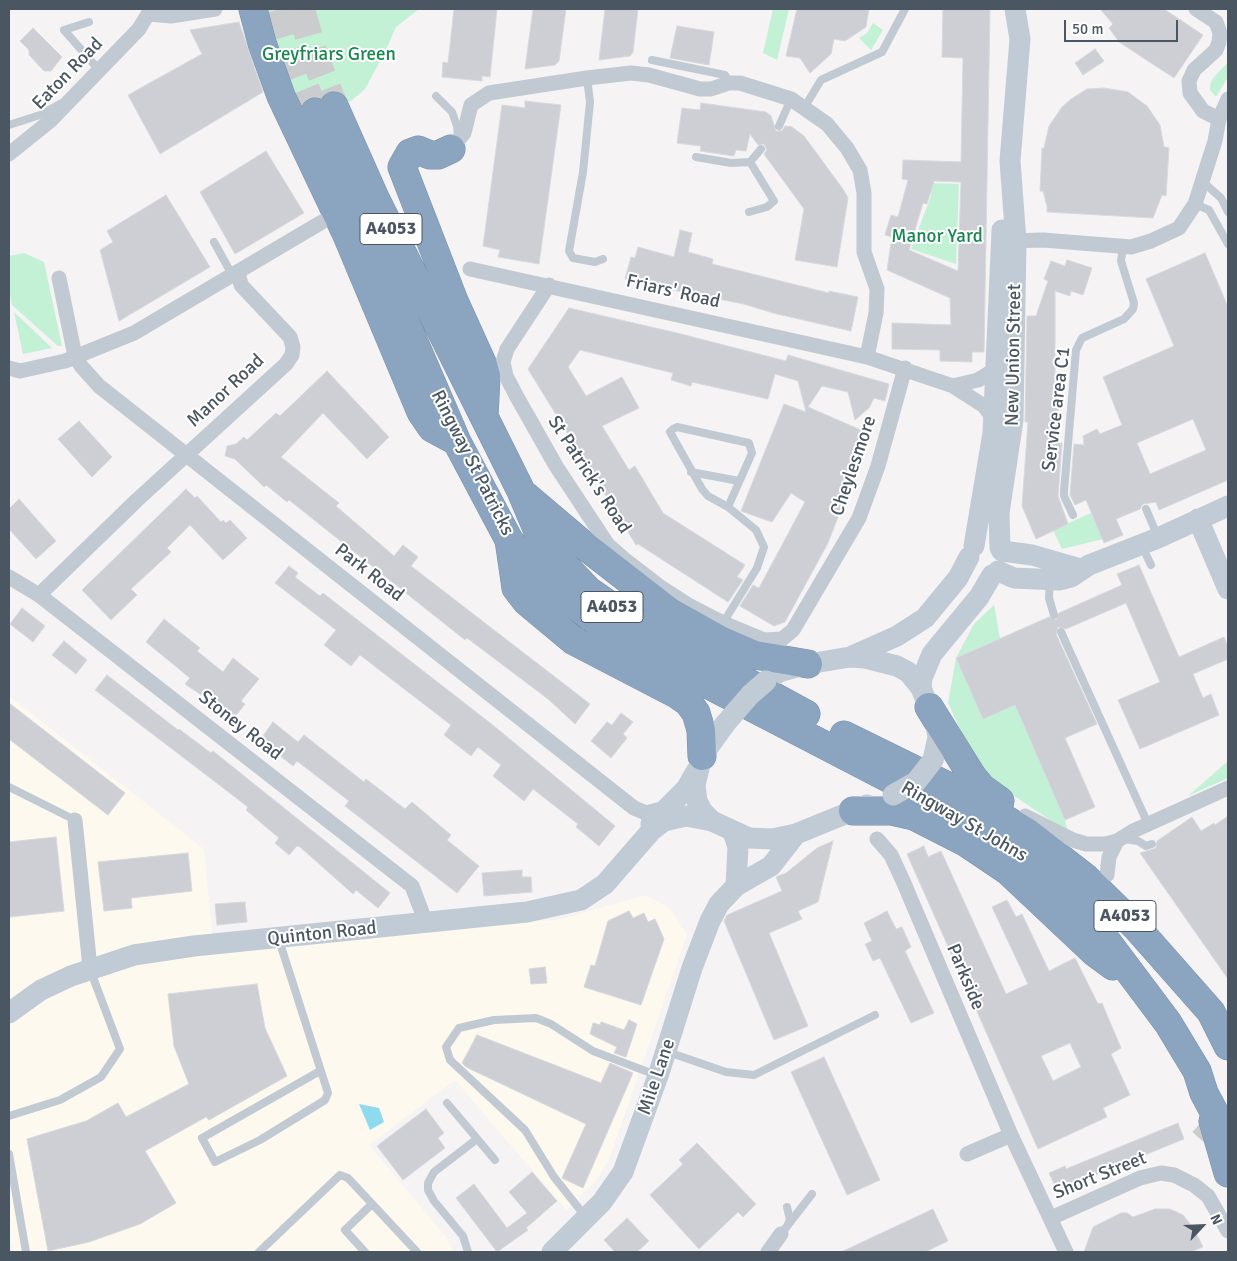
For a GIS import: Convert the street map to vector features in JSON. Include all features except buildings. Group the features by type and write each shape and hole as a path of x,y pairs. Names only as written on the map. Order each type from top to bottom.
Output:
{"highway":[{"name":"A4053","path":"253,9 278,88 328,193 334,227 421,412 432,428 457,442"},
{"name":"Ringway St Patricks","path":"324,109 375,198 521,491 543,543 589,591 627,617 838,742 678,669 602,625 554,592 509,540 457,442 324,109"},
{"path":"454,146 438,155 430,155 418,150 410,153 402,167 454,301 486,376 484,418"},
{"path":"521,491 585,546 670,612 720,640 755,655 808,664"},
{"path":"509,540 516,588 526,601 574,641 688,702 696,713 701,730 700,762"},
{"path":"925,697 964,766 982,788 1025,816 1107,875 1134,899 1168,937 1211,1012"},
{"name":"Ringway St Johns","path":"838,742 988,832 1037,865 1081,906 1185,1050 1197,1071 1204,1093 1228,1138"},
{"name":"Ringway St Johns","path":"838,742 962,793 1028,833 1086,878 1136,927 1211,1012 1228,1046"},
{"path":"853,811 892,811 914,816 965,842 1008,871 1094,952 1142,988"},
{"path":"1204,1093 1228,1173"}],"street":[{"name":"Eaton Road","path":"9,154 38,132 74,96 139,29 150,12 171,16 215,9"},
{"name":"New Union Street","path":"998,561 999,513 1013,420 1009,241 1002,212 1010,162 1020,39 1015,9"},
{"path":"1196,9 1222,26 1216,50 1194,70 1189,82 1190,94 1203,111 1219,119"},
{"path":"454,146 464,133 471,105 478,98 489,93 587,78 630,73 649,75 700,89 711,89 729,83 740,83 791,99 827,124 847,148 862,179 864,252 877,289 876,313 867,357"},
{"path":"1009,241 1043,240 1123,247 1151,241 1179,228 1195,204 1202,181 1222,139 1219,119 1228,99"},
{"path":"9,369 20,371 65,361 134,334 238,272 334,227"},
{"name":"New Union Street","path":"850,657 897,636 925,618 958,578 971,551 993,418 1009,241"},
{"name":"Friars' Road","path":"470,269 867,357 905,368 953,386 984,406 993,418"},
{"name":"Manor Road","path":"40,595 186,455 286,364 292,356 293,347 290,337 241,285 238,272"},
{"path":"59,278 76,356"},
{"name":"St Patrick's Road","path":"549,285 507,349 503,362 506,376 516,396 556,466 608,545 659,586 723,623 759,639 775,641"},
{"name":"Park Road","path":"76,356 81,366 99,386 634,808 656,811"},
{"name":"Cheylesmore","path":"775,641 788,635 793,630 828,572 864,505 886,440 905,368"},
{"path":"953,386 978,380 996,369"},
{"path":"998,561 1051,571 1081,569 1228,506"},
{"path":"1198,519 1228,589"},
{"path":"988,541 998,561 984,576 975,572 970,565 971,551 988,541"},
{"path":"700,762 695,785 697,801 702,811 712,821 749,838 796,834 893,795 916,782 933,760 938,737 925,697 922,678 932,654 979,597 998,561"},
{"name":"Stoney Road","path":"9,577 40,595 412,886 426,923"},
{"path":"850,657 884,661 897,666 908,672 925,697"},
{"name":"Quinton Road","path":"630,856 654,819 656,811 690,784 700,762 725,724 750,695 780,672 808,664 850,657"},
{"path":"1107,875 1108,857 1119,841 1148,824 1228,788"},
{"name":"Quinton Road","path":"9,1013 41,990 90,968 157,950 527,912 581,900 605,884 651,831 671,818 686,816 712,821"},
{"path":"1025,816 1072,840 1086,844 1119,841"},
{"path":"74,820 90,968"},
{"path":"733,832 738,847 736,886"},
{"name":"Mile Lane","path":"552,1252 602,1202 622,1172 658,1076 710,921 719,904 736,886 771,866 796,834"},
{"name":"Parkside","path":"876,839 891,855 903,881 1011,1135 1066,1252"},
{"path":"967,1154 1011,1135"},
{"name":"Short Street","path":"1051,1218 1140,1178 1161,1173 1181,1178 1208,1196 1228,1231"},
{"path":"768,1252 784,1230"}],"lane":[{"path":"804,108 821,80 882,52 905,9"},
{"path":"89,22 64,30 99,70"},
{"path":"652,60 725,75 729,83"},
{"path":"587,78 590,102 583,172 570,252 574,258 588,261 595,262 603,258"},
{"path":"9,125 40,115 74,96"},
{"path":"436,96 452,112 458,126 454,146"},
{"path":"779,126 791,99"},
{"path":"696,157 731,163 750,162 761,149"},
{"path":"749,212 767,207 774,199 750,162"},
{"path":"1202,181 1221,198 1228,212"},
{"path":"1195,204 1209,210 1228,244"},
{"path":"214,242 230,271 238,272"},
{"name":"Service area C1","path":"1073,515 1064,496 1064,490 1076,350 1082,338 1124,319 1133,309 1134,303 1121,261 1123,247"},
{"path":"723,623 757,568 764,547 756,530 728,507 708,496 691,472 670,432 677,427 749,443 752,453 728,507"},
{"path":"691,472 739,481"},
{"path":"1146,509 1151,565"},
{"path":"1051,571 1049,598 1054,615"},
{"path":"1061,632 1148,824"},
{"path":"9,786 74,820"},
{"path":"1119,841 1138,841 1146,846 1152,844"},
{"path":"279,938 328,1093 325,1100 260,1140 215,1162 202,1138 320,1071"},
{"path":"9,1116 60,1100 102,1077 120,1049 90,968"},
{"path":"666,1051 726,1072 754,1075 874,1015"},
{"path":"587,1218 554,1177 524,1130 450,1060 446,1047 459,1028 494,1020 536,1018 551,1024 593,1051 626,1066 658,1076"},
{"path":"447,1103 495,1160"},
{"path":"468,1252 466,1243 459,1230 431,1196 428,1183 434,1172 477,1139"},
{"path":"9,1154 26,1252"},
{"path":"259,1252 340,1175 348,1178 417,1252"},
{"path":"784,1230 812,1194"},
{"path":"365,1252 345,1230 372,1204"},
{"path":"784,1230 790,1220 787,1207"}],"shaded area":[{"path":"9,696 204,849 214,950 427,929 557,920 646,895 671,909 687,935 609,1160 594,1183 566,1210 455,1080 369,1145 446,1237 454,1252 13,1252 9,1230"}],"green space":[{"name":"Greyfriars Green","path":"264,9 419,9 396,27 365,89 351,101 304,116 285,74"},
{"path":"773,9 789,9 777,60 763,53"},
{"path":"873,23 883,30 871,50 859,38 867,33"},
{"path":"1228,62 1228,77 1216,97 1210,90 1210,85 1213,78"},
{"name":"Manor Yard","path":"929,183 959,184 956,264 911,249 931,196"},
{"path":"24,253 44,262 62,346 58,346 12,305 9,289 9,256"},
{"path":"14,312 52,348 23,354"},
{"path":"1091,513 1103,539 1062,549 1053,530"},
{"path":"994,605 1000,638 956,658 974,624"},
{"path":"956,658 983,718 1015,705 1065,820 1068,832 980,773 948,703"},
{"path":"1228,761 1228,778 1188,796"}],"water":[{"path":"359,1104 379,1108 384,1122 370,1130"}],"tunnel":[{"path":"280,9 297,68 315,112"},
{"path":"301,9 314,55 334,106"},
{"path":"1198,1137 1228,1104"}]}
